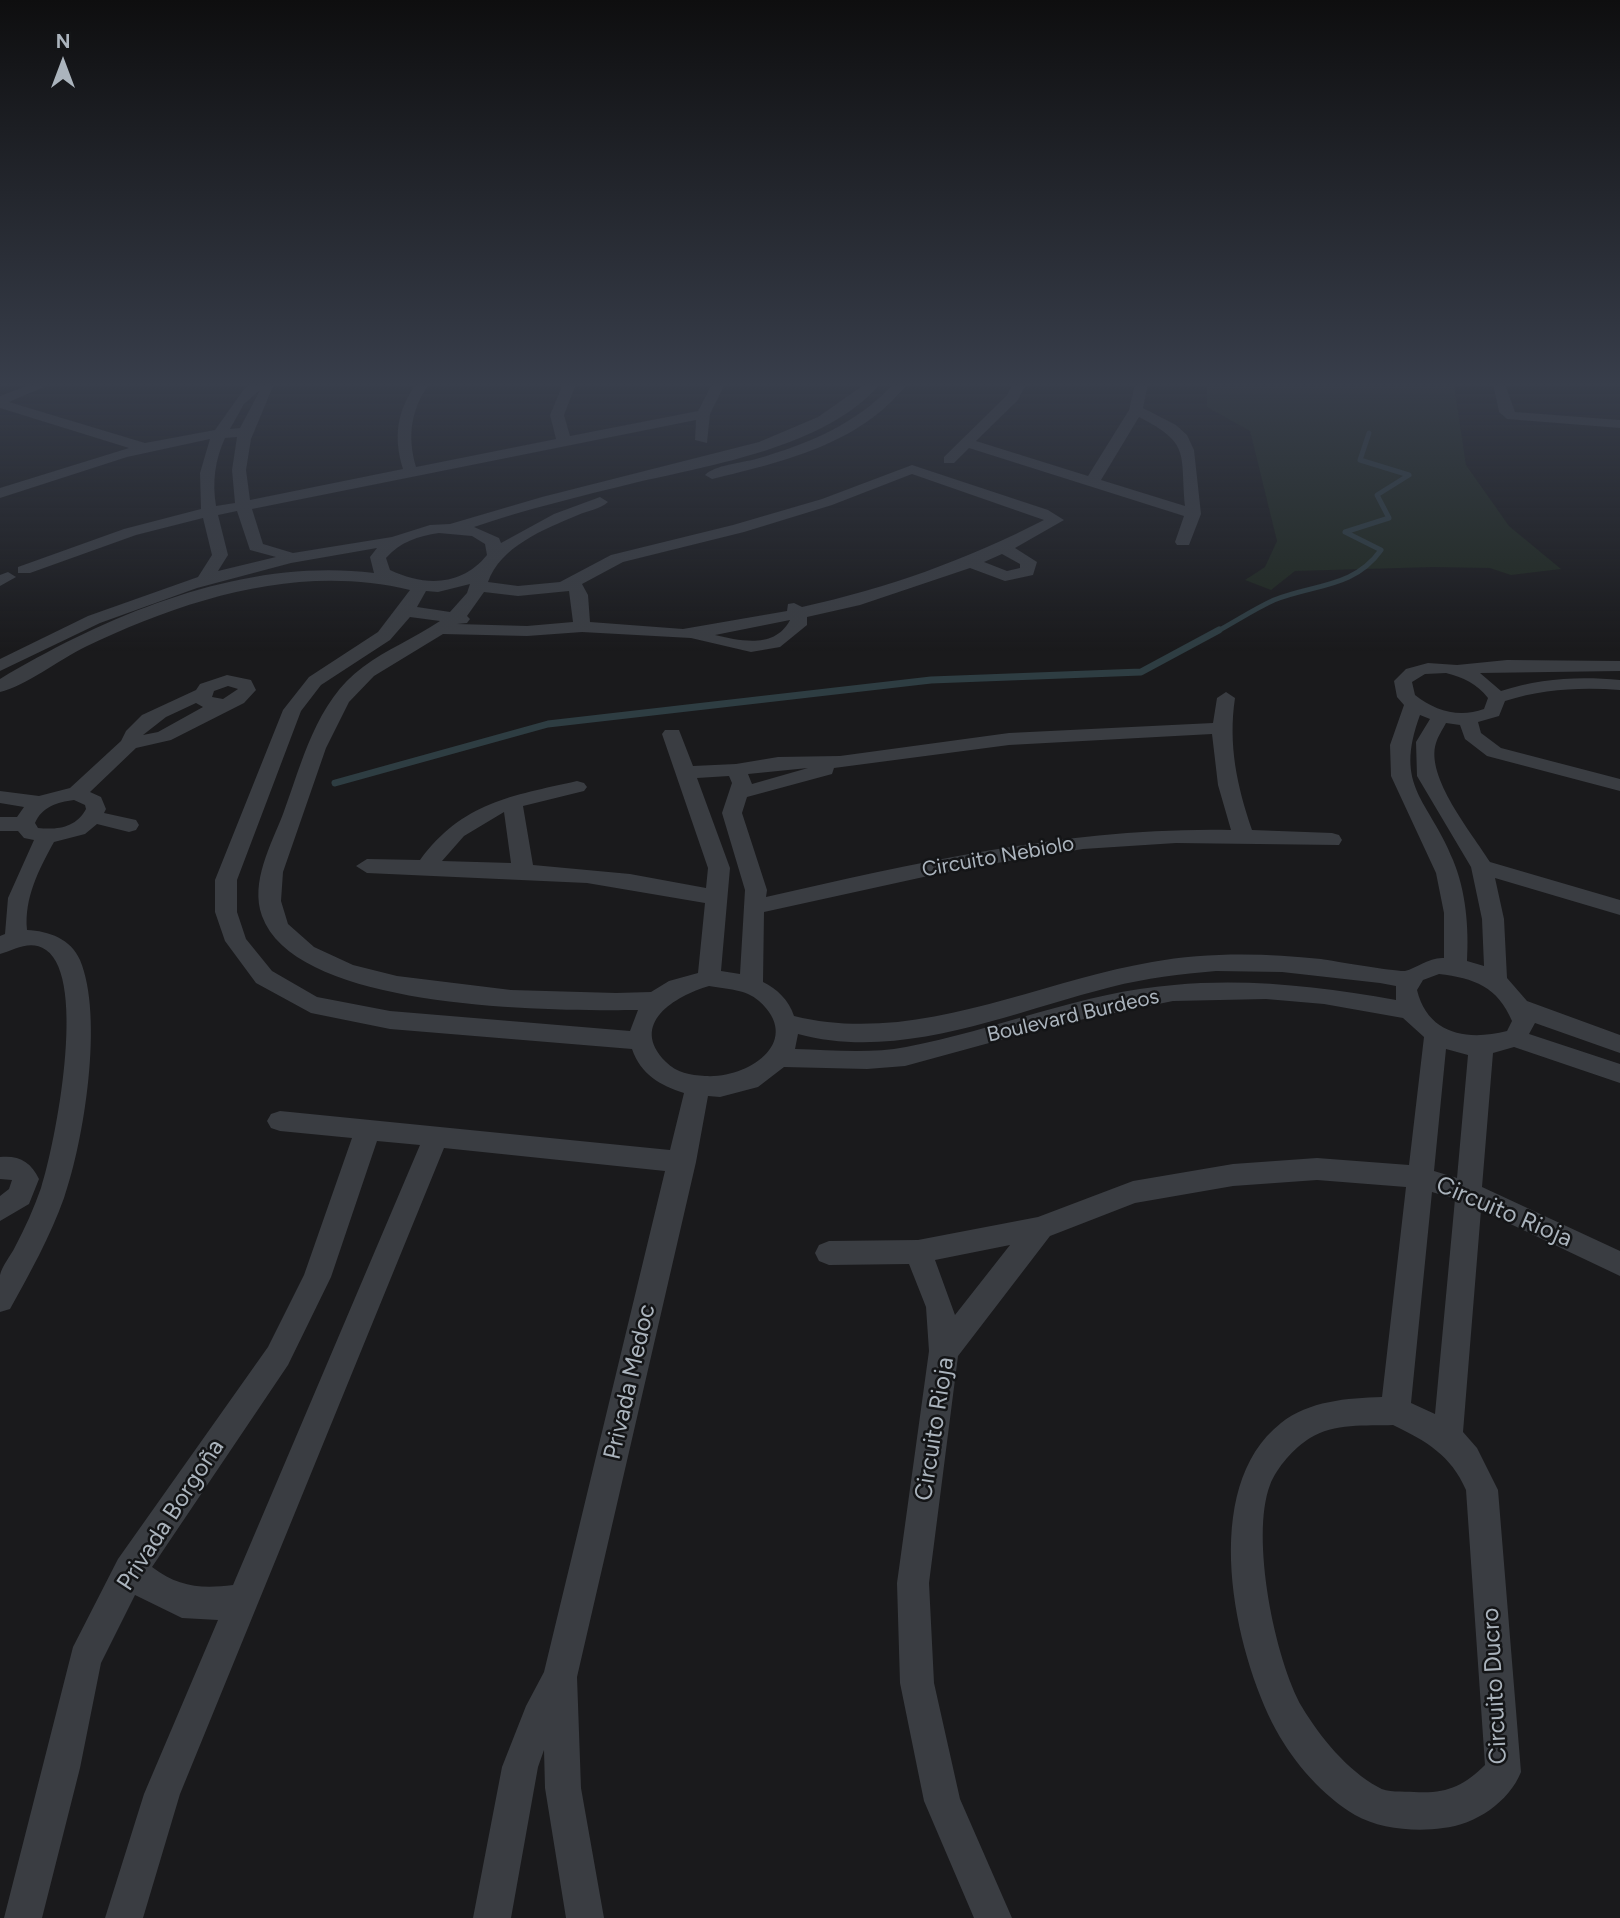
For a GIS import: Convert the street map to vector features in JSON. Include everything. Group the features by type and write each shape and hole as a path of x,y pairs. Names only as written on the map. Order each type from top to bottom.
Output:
{"street":[{"path":"0,493 66,474"},
{"path":"205,474 208,511 238,551 296,556"},
{"path":"205,579 238,551 244,507 237,474"},
{"path":"24,570 130,532 208,511 244,507 409,474"},
{"path":"0,666 141,599 205,579 335,548 394,541 423,530 455,528 507,510 654,474"},
{"path":"497,553 536,527 568,512 604,500 717,474"},
{"path":"0,687 48,657 164,609 234,588 290,578 338,575 391,580 420,587 454,583 478,586 528,602 577,589 629,562 745,537 809,518 921,474"},
{"path":"895,582 1054,523 1053,517 1043,513 929,474"},
{"path":"1065,474 1193,514"},
{"path":"1092,482 1097,474"},
{"path":"1183,542 1193,514 1189,474"},
{"path":"507,510 508,522 536,527"},
{"path":"682,628 796,611 970,562 1043,513"},
{"path":"455,528 486,536 495,544 497,553 493,563 447,624 382,663 354,684 342,698 317,751 273,865 269,899 278,927 292,941 335,969 380,982 571,1001 654,1001"},
{"path":"391,580 382,573 378,557 394,541"},
{"path":"335,548 345,559 338,575"},
{"path":"970,562 1005,576 1027,572 1029,562 992,548"},
{"path":"420,587 406,611 384,636 315,681 292,710 226,880 226,912 236,941 264,977 312,1004 390,1020 639,1041"},
{"path":"577,589 582,620"},
{"path":"406,611 447,624 527,631 582,620 682,628 760,648 771,646 785,638 798,625 796,611"},
{"path":"31,649 48,657"},
{"path":"1497,698 1492,712 1468,719 1441,716 1414,704 1402,688 1408,675 1424,668 1458,671 1507,665 1620,666"},
{"path":"1458,671 1484,682 1497,698"},
{"path":"76,794 129,744 164,736 243,696 247,690 245,684 238,680 215,682 201,694 142,723 131,734 129,744"},
{"path":"1497,698 1535,687 1581,683 1620,685"},
{"path":"201,694 206,703 221,705"},
{"path":"1226,698 1220,728 1229,791 1244,836"},
{"path":"1414,704 1399,747 1401,770 1406,790 1443,860 1457,937 1455,967"},
{"path":"1441,716 1426,742 1424,757 1427,776 1482,867 1493,919 1496,980"},
{"path":"1468,719 1472,735 1494,752 1620,785"},
{"path":"688,772 736,770 778,763 840,761 1009,739 1220,728"},
{"path":"672,734 688,772 719,868 709,978"},
{"path":"740,793 816,775 840,761"},
{"path":"736,770 742,783 732,813 751,867 756,907 751,925 751,983"},
{"path":"426,867 439,846 470,818 489,807 577,787"},
{"path":"76,794 94,801 96,808 93,817 74,831 46,836 31,833 24,824 28,813 41,803 58,796 76,794"},
{"path":"0,797 41,803"},
{"path":"512,802 523,870"},
{"path":"93,817 129,825"},
{"path":"0,824 24,824"},
{"path":"8,942 19,895 30,865 46,836"},
{"name":"Circuito Nebiolo","path":"756,907 934,867 1084,841 1244,836 1332,840"},
{"path":"367,866 523,870 621,878 717,898"},
{"path":"719,868 751,867"},
{"path":"1482,867 1620,908"},
{"path":"0,1300 26,1254 55,1186 75,1102 78,997 69,959 60,947 32,937 8,942"},
{"name":"Boulevard Burdeos","path":"787,1023 827,1032 872,1034 916,1028 1153,970 1208,964 1335,968 1412,980"},
{"path":"1515,1038 1524,1021 1520,1008 1517,999 1496,980 1467,968 1438,966 1415,974 1405,990 1410,1012 1436,1034 1460,1045 1480,1047 1515,1038 1620,1074"},
{"path":"709,978 751,983 775,1000 787,1023 787,1035 778,1058 764,1072 744,1082 722,1087 698,1087 676,1082 657,1072 645,1058 639,1041 639,1027 654,1001 684,983 709,978"},
{"name":"Boulevard Burdeos","path":"778,1058 867,1060 905,1056 1055,1016 1173,993 1219,990 1289,993 1410,1012"},
{"path":"496,1028 508,996"},
{"path":"562,1033 571,1001"},
{"path":"1520,1008 1620,1044"},
{"path":"1395,1411 1436,1034"},
{"path":"1448,1435 1480,1047"},
{"name":"Privada Medoc","path":"492,1918 520,1767 538,1718 560,1677 683,1163 698,1087"},
{"path":"280,1121 683,1163"},
{"name":"Privada Borgoña","path":"23,1918 62,1768 85,1659 130,1570 278,1356 317,1277 368,1130"},
{"path":"124,1918 162,1794 436,1137"},
{"path":"0,1168 16,1168 23,1172 25,1188 20,1196 0,1210"},
{"name":"Circuito Rioja","path":"993,1918 942,1801 917,1683 913,1583 944,1351 1040,1228 1133,1192 1233,1175 1317,1169 1420,1177 1468,1192 1620,1264"},
{"path":"25,1188 55,1186"},
{"path":"830,1253 918,1252 1040,1228"},
{"path":"918,1252 940,1307 944,1351"},
{"name":"Circuito Ducro","path":"1395,1411 1448,1435 1470,1460 1482,1490 1503,1773 1476,1801 1436,1813 1374,1806 1329,1775 1294,1730 1268,1673 1252,1596 1247,1529 1255,1483 1274,1452 1297,1429 1323,1417 1395,1411"},
{"path":"130,1570 162,1596 199,1607 242,1600"},
{"name":"Privada Medoc","path":"560,1677 563,1788 585,1918"}],"shaded area":[{"path":"1260,474 1472,474 1509,526 1561,569 1511,575 1490,568 1295,571 1271,590 1245,580 1265,567 1277,541"}],"waterway":[{"path":"1216,632 1274,600 1359,572 1381,550 1345,532 1389,518 1377,495 1409,475 1404,474"},
{"path":"335,783 548,724 931,680 1141,672 1219,630"}]}
